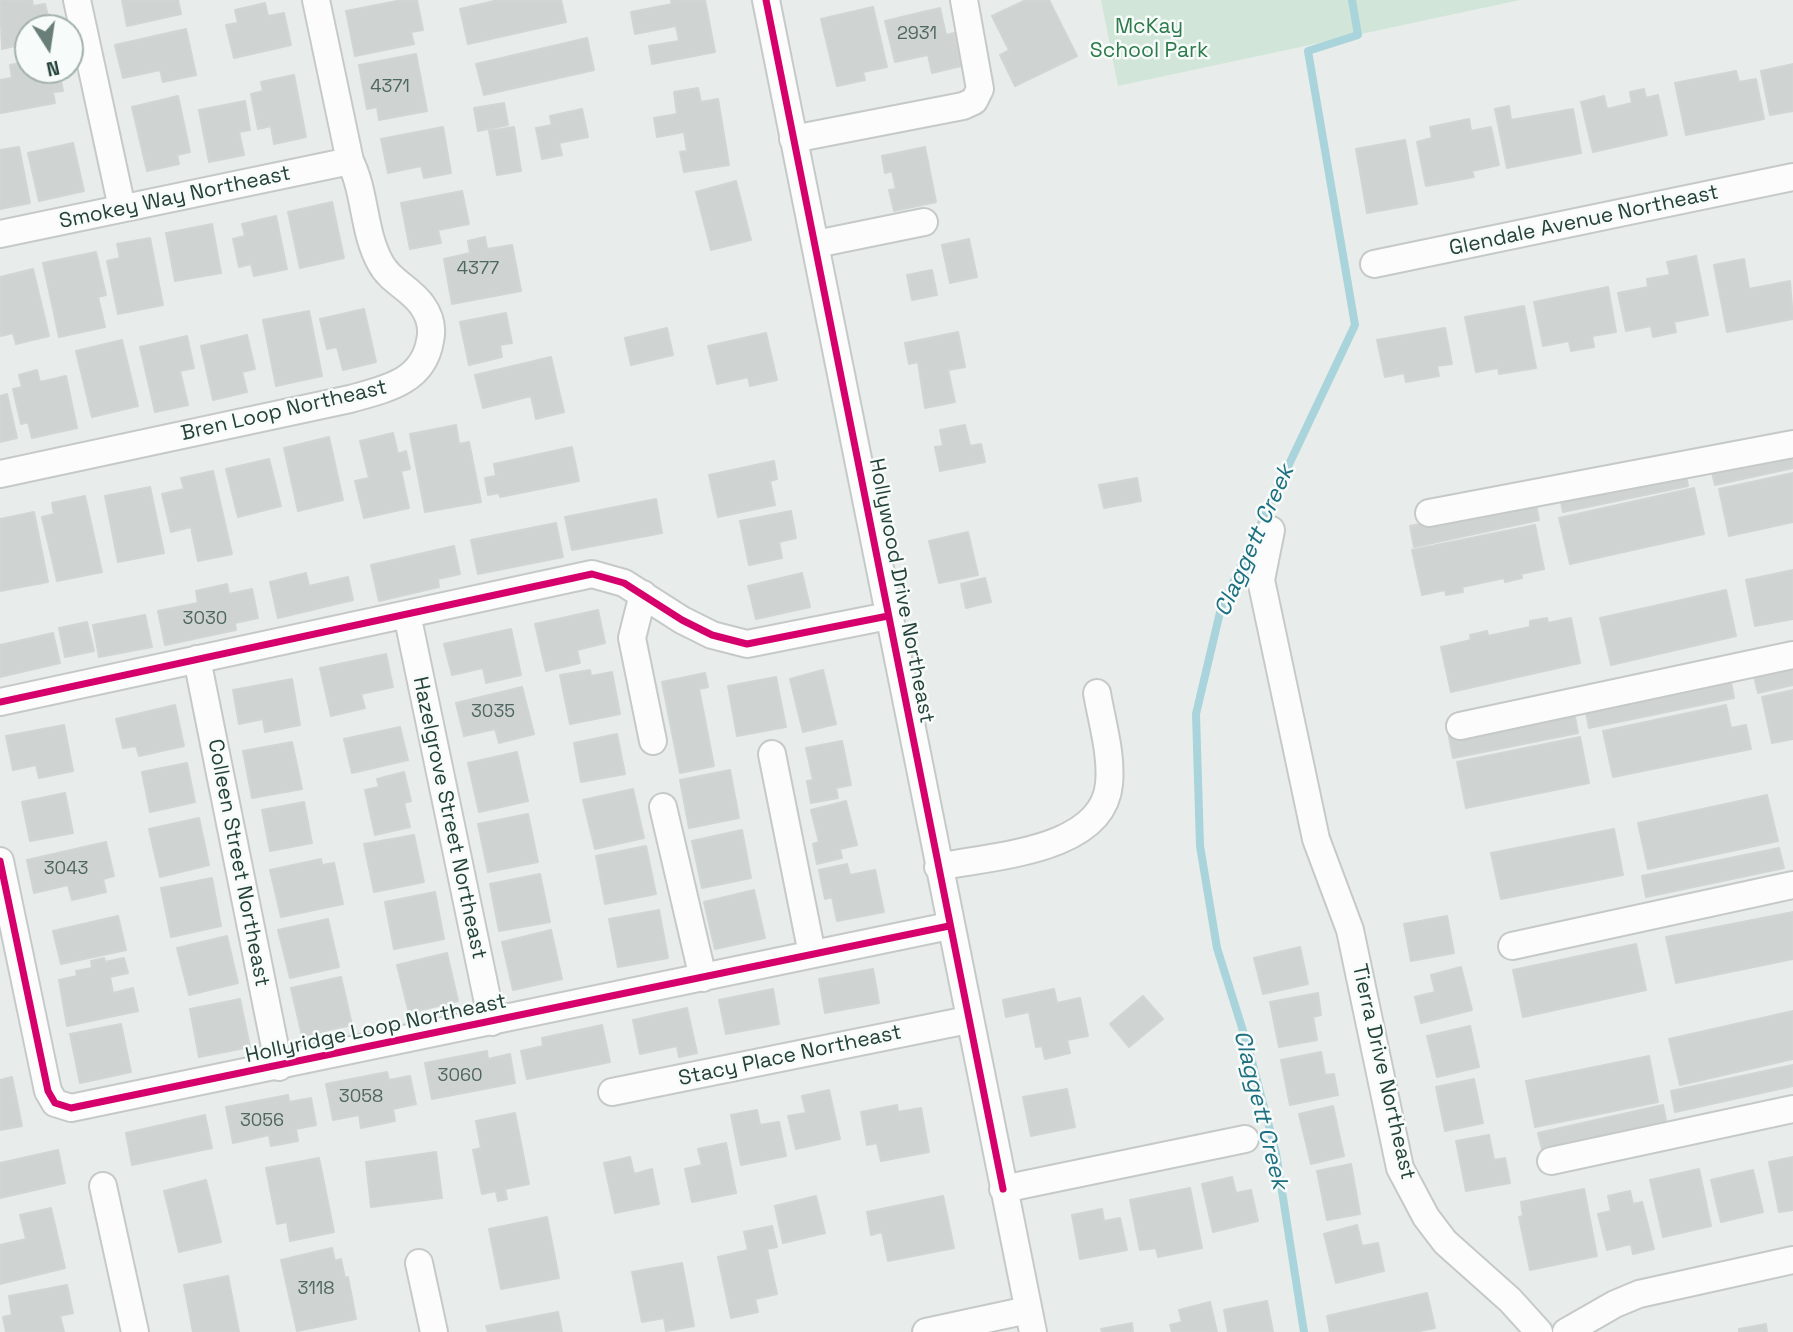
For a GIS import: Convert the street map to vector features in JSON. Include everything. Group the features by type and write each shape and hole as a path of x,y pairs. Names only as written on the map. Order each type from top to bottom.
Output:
{"street":[{"path":"76,0 122,208"},
{"name":"Bren Loop Northeast","path":"0,474 350,399 392,387 411,377 423,363 432,332 430,318 422,304 381,264 370,231 360,181 350,161 316,0"},
{"name":"Hollywood Drive Northeast","path":"766,0 937,867 1031,1321"},
{"path":"793,139 963,106 974,101 980,89 964,0"},
{"name":"Smokey Way Northeast","path":"0,234 350,161"},
{"name":"Glendale Avenue Northeast","path":"1374,264 1793,177"},
{"path":"816,244 924,222"},
{"path":"1430,513 1793,444"},
{"name":"Tierra Drive Northeast","path":"1271,530 1261,580 1317,839 1350,930 1400,1168 1411,1192 1445,1242 1510,1300 1539,1332"},
{"path":"0,702 592,574 624,583 681,620 712,635 747,644 888,616"},
{"path":"643,594 632,638 653,741"},
{"name":"Hazelgrove Street Northeast","path":"407,614 492,1022"},
{"path":"1460,726 1793,655"},
{"name":"Colleen Street Northeast","path":"197,659 279,1067"},
{"path":"937,867 1057,843 1076,834 1099,815 1108,792 1109,765 1097,693"},
{"path":"772,754 813,954"},
{"path":"663,807 703,978"},
{"name":"Hollyridge Loop Northeast","path":"0,861 43,1075 55,1103 71,1108 88,1107 949,926"},
{"path":"1512,946 1793,885"},
{"name":"Stacy Place Northeast","path":"612,1092 968,1020"},
{"path":"1551,1161 1793,1109"},
{"path":"1003,1189 1245,1139"},
{"path":"103,1186 135,1332"},
{"path":"1566,1332 1615,1304 1639,1294 1793,1260"},
{"path":"419,1263 434,1332"},
{"path":"926,1332 1031,1321"}],"green space":[{"name":"McKay School Park","path":"1101,0 1520,0 1118,86"}],"building":[{"path":"0,0 32,0 33,6 45,4 48,14 14,14 14,46 2,49"},
{"path":"122,0 178,0 181,14 127,26"},
{"path":"402,0 417,0 423,30 411,32 414,44 355,56 346,11"},
{"path":"498,0 561,0 566,22 468,44 460,9"},
{"path":"671,0 705,0 715,52 652,64 649,46 679,41 676,26 635,34 631,12 672,4"},
{"path":"1026,0 1049,0 1077,56 1015,86 1000,55 1009,50 992,16"},
{"path":"265,3 268,16 284,13 291,45 234,58 226,25 238,23 235,10"},
{"path":"873,7 887,67 863,72 865,80 837,86 821,19"},
{"path":"940,8 946,35 954,33 961,66 932,73 928,55 895,62 885,21"},
{"path":"186,29 196,75 163,82 160,70 123,78 115,45"},
{"path":"587,38 594,70 484,95 476,64"},
{"path":"416,54 427,111 379,120 377,107 367,109 359,65"},
{"path":"14,64 14,84 62,84 63,91 53,92 55,103 1,113 0,80 12,78 10,65"},
{"path":"1793,64 1793,111 1770,115 1761,71"},
{"path":"1736,71 1739,82 1756,79 1764,119 1686,135 1675,83"},
{"path":"294,75 306,137 274,144 271,126 258,129 251,94 263,91 261,82"},
{"path":"698,88 701,102 718,99 729,165 684,172 680,152 687,151 684,132 657,137 654,118 677,114 674,92"},
{"path":"1644,89 1646,98 1658,95 1667,135 1593,152 1581,102 1604,96 1607,109 1632,103 1630,92"},
{"path":"178,96 190,152 177,155 179,164 147,171 132,107"},
{"path":"245,101 250,130 239,132 244,155 209,162 199,110"},
{"path":"504,103 508,125 478,131 474,108"},
{"path":"1509,106 1511,120 1573,109 1581,153 1507,168 1495,109"},
{"path":"582,109 588,137 559,143 562,155 542,159 536,128 552,125 550,116"},
{"path":"1469,119 1471,131 1491,127 1499,165 1472,171 1474,177 1426,186 1417,142 1432,138 1430,127"},
{"path":"443,127 451,173 424,178 421,166 388,173 381,139"},
{"path":"514,127 521,171 497,175 489,131"},
{"path":"1405,140 1417,204 1367,213 1356,149"},
{"path":"73,143 84,191 39,201 28,153"},
{"path":"19,147 30,203 0,209 0,150"},
{"path":"925,147 936,202 894,211 889,190 896,189 892,171 885,173 882,156"},
{"path":"736,181 751,240 711,250 696,192"},
{"path":"462,191 469,224 438,230 441,243 410,249 401,203"},
{"path":"332,202 344,258 300,268 288,212"},
{"path":"276,216 287,269 254,276 251,264 239,267 233,239 245,236 242,224"},
{"path":"212,224 221,273 175,281 166,233"},
{"path":"485,237 487,249 512,245 521,291 452,304 444,259 470,253 468,241"},
{"path":"150,238 163,305 118,314 107,261 120,258 117,244"},
{"path":"969,239 977,277 950,283 942,245"},
{"path":"96,252 106,295 98,297 105,327 59,337 43,263"},
{"path":"1696,256 1708,315 1674,322 1676,332 1653,337 1651,326 1626,331 1618,293 1648,287 1647,279 1670,275 1667,262"},
{"path":"1744,259 1749,289 1790,281 1793,319 1727,332 1714,265"},
{"path":"33,269 49,336 16,344 13,333 1,336 0,277"},
{"path":"932,270 937,295 912,300 907,275"},
{"path":"1608,287 1616,332 1592,336 1594,347 1571,351 1569,341 1543,346 1534,302"},
{"path":"1524,306 1536,368 1499,374 1498,368 1476,372 1465,317"},
{"path":"364,309 376,362 343,370 337,347 327,349 320,319"},
{"path":"309,311 322,376 276,386 263,320"},
{"path":"506,313 512,343 500,345 502,357 469,365 460,322"},
{"path":"667,328 673,355 631,365 625,338"},
{"path":"1445,328 1452,364 1437,366 1439,376 1406,382 1404,373 1385,377 1377,340"},
{"path":"958,332 965,367 948,370 955,402 925,408 918,362 909,364 905,343"},
{"path":"766,333 777,380 750,386 748,377 717,384 708,346"},
{"path":"247,335 255,369 242,372 247,392 213,400 201,346"},
{"path":"187,336 194,368 180,371 188,405 155,412 140,347"},
{"path":"122,340 138,406 92,417 76,351"},
{"path":"551,357 564,412 536,419 531,396 483,408 475,375"},
{"path":"37,370 40,382 66,376 77,428 32,438 28,422 21,424 13,389 22,387 19,375"},
{"path":"7,394 17,438 0,442 0,396"},
{"path":"456,425 459,444 469,442 481,502 425,512 410,434"},
{"path":"965,425 970,446 981,444 985,462 940,471 935,447 943,446 940,430"},
{"path":"393,433 398,454 406,451 410,469 401,471 409,508 364,518 355,481 369,478 360,441"},
{"path":"329,437 343,500 298,511 284,448"},
{"path":"1793,446 1793,468 1715,485 1710,464"},
{"path":"572,447 579,481 500,497 499,493 488,495 485,478 496,476 494,464"},
{"path":"269,459 281,506 238,517 226,469"},
{"path":"774,461 777,479 770,481 775,505 718,517 709,475"},
{"path":"1684,466 1688,486 1563,512 1559,492"},
{"path":"213,471 232,554 198,561 191,527 171,532 162,494 184,489 181,478"},
{"path":"1793,473 1793,522 1729,536 1719,489"},
{"path":"1137,478 1141,501 1104,508 1099,485"},
{"path":"150,487 164,553 118,562 105,496"},
{"path":"1694,488 1704,534 1570,564 1559,518"},
{"path":"85,496 102,572 57,581 42,517 54,514 52,503"},
{"path":"656,499 662,533 572,550 565,517"},
{"path":"1535,499 1539,520 1414,547 1410,526"},
{"path":"791,511 796,538 779,542 782,558 749,565 740,521"},
{"path":"34,512 48,582 0,591 0,519"},
{"path":"556,523 563,557 478,574 471,540"},
{"path":"1535,525 1544,569 1521,574 1522,578 1505,582 1504,578 1462,587 1463,592 1446,595 1445,590 1422,595 1412,550"},
{"path":"968,532 978,575 939,583 929,541"},
{"path":"454,546 460,574 438,579 439,587 379,601 371,565"},
{"path":"1793,570 1793,619 1755,626 1746,580"},
{"path":"306,573 309,586 348,577 353,600 278,618 270,582"},
{"path":"802,573 810,607 756,619 748,586"},
{"path":"985,578 991,602 966,608 961,584"},
{"path":"227,584 229,594 252,589 258,618 235,623 236,630 165,645 158,611 198,603 196,591"},
{"path":"1726,590 1736,636 1611,665 1600,618"},
{"path":"598,610 605,643 577,650 580,663 546,671 535,624"},
{"path":"145,615 152,647 99,657 93,625"},
{"path":"1547,618 1548,623 1571,618 1580,663 1451,692 1441,647 1471,640 1470,635 1487,631 1488,636 1530,627 1530,621"},
{"path":"87,622 94,651 65,657 59,628"},
{"path":"511,629 521,675 486,683 483,668 452,675 444,644"},
{"path":"53,633 60,663 0,677 0,645"},
{"path":"386,654 393,687 361,694 365,708 331,716 320,668"},
{"path":"1793,663 1793,685 1758,693 1753,672"},
{"path":"590,670 591,676 612,672 620,714 570,724 560,675"},
{"path":"823,670 836,724 803,732 790,679"},
{"path":"705,673 708,687 699,689 714,766 680,773 662,682"},
{"path":"776,677 786,727 737,736 728,686"},
{"path":"1730,677 1734,698 1589,728 1585,707"},
{"path":"292,679 300,725 265,732 263,719 239,724 233,690"},
{"path":"522,687 534,734 499,743 495,729 464,736 456,703"},
{"path":"1793,690 1793,739 1772,743 1762,697"},
{"path":"175,705 184,746 139,756 136,746 123,748 116,719"},
{"path":"1726,705 1731,728 1746,725 1751,749 1613,777 1603,731"},
{"path":"1574,712 1578,733 1453,758 1449,737"},
{"path":"64,725 73,771 39,778 36,765 13,770 6,736"},
{"path":"400,727 408,760 352,773 344,739"},
{"path":"617,734 625,774 581,782 574,743"},
{"path":"1580,737 1589,783 1466,808 1457,762"},
{"path":"842,741 851,785 836,788 838,798 811,803 807,781 813,780 806,748"},
{"path":"292,742 302,789 252,798 243,751"},
{"path":"517,752 528,801 479,812 468,763"},
{"path":"187,763 195,802 150,812 142,772"},
{"path":"730,770 739,818 689,828 680,780"},
{"path":"404,772 411,801 404,803 410,827 375,835 365,790 379,787 377,779"},
{"path":"633,789 644,838 595,849 583,800"},
{"path":"65,793 73,833 30,841 22,802"},
{"path":"1767,795 1778,841 1648,869 1638,823"},
{"path":"846,801 857,845 840,849 842,858 817,864 813,844 819,842 811,810"},
{"path":"304,802 312,843 270,851 262,810"},
{"path":"528,814 538,862 488,872 478,824"},
{"path":"199,818 209,865 160,877 149,829"},
{"path":"1614,829 1623,875 1501,899 1491,853"},
{"path":"742,830 751,878 702,888 692,841"},
{"path":"414,835 424,882 374,892 364,844"},
{"path":"106,842 114,876 103,879 106,892 72,900 68,885 34,893 27,860"},
{"path":"646,846 656,894 605,904 596,856"},
{"path":"1779,848 1784,868 1646,897 1642,876"},
{"path":"321,859 322,865 334,863 343,904 281,917 270,870"},
{"path":"847,864 850,875 875,870 884,912 837,921 832,897 825,899 819,870"},
{"path":"540,874 550,922 499,931 490,884"},
{"path":"212,878 221,926 171,937 161,888"},
{"path":"754,890 765,938 715,949 704,902"},
{"path":"435,892 444,939 394,949 385,902"},
{"path":"659,910 668,958 618,967 609,919"},
{"path":"1793,912 1793,959 1676,983 1666,937"},
{"path":"118,916 126,950 61,964 53,931"},
{"path":"1447,916 1454,953 1411,961 1404,924"},
{"path":"328,919 339,967 290,978 278,930"},
{"path":"551,930 562,979 513,990 502,942"},
{"path":"227,936 238,983 189,995 177,948"},
{"path":"1636,944 1646,990 1523,1017 1513,970"},
{"path":"1300,947 1308,984 1263,994 1254,958"},
{"path":"447,953 458,1001 409,1013 397,965"},
{"path":"104,958 105,962 124,958 128,973 110,977 113,993 133,988 138,1011 67,1026 59,980 77,976 76,971 92,968 91,961"},
{"path":"1461,967 1472,1010 1421,1023 1415,997 1435,992 1431,975"},
{"path":"873,969 879,1003 825,1013 819,979"},
{"path":"341,977 352,1025 302,1036 291,988"},
{"path":"773,989 779,1024 726,1034 719,1000"},
{"path":"1054,989 1057,1003 1080,998 1088,1036 1067,1040 1070,1053 1045,1059 1042,1046 1036,1047 1029,1012 1006,1017 1003,1000"},
{"path":"1318,993 1321,1015 1313,1017 1317,1040 1279,1047 1270,1002"},
{"path":"1143,996 1163,1019 1129,1047 1110,1024"},
{"path":"240,999 250,1047 199,1057 190,1009"},
{"path":"687,1008 697,1053 679,1057 677,1046 640,1054 633,1020"},
{"path":"1793,1011 1793,1059 1680,1085 1669,1039"},
{"path":"121,1024 131,1072 80,1083 70,1034"},
{"path":"602,1025 610,1062 527,1079 521,1051 543,1046 542,1038"},
{"path":"1470,1026 1479,1067 1437,1077 1427,1036"},
{"path":"487,1051 488,1059 510,1054 515,1083 432,1099 425,1063"},
{"path":"1321,1052 1325,1075 1334,1074 1338,1095 1290,1105 1281,1060"},
{"path":"1649,1056 1658,1102 1535,1127 1526,1081"},
{"path":"1793,1065 1793,1086 1675,1112 1671,1091"},
{"path":"387,1072 389,1080 410,1076 416,1104 393,1109 395,1121 361,1128 359,1115 333,1120 326,1084"},
{"path":"12,1077 22,1126 0,1130 0,1080"},
{"path":"1474,1079 1483,1123 1445,1131 1436,1087"},
{"path":"1067,1089 1075,1127 1031,1136 1023,1097"},
{"path":"829,1090 840,1139 796,1149 788,1116 806,1113 802,1096"},
{"path":"288,1095 289,1102 311,1098 316,1125 296,1129 298,1141 271,1146 269,1135 233,1143 226,1107"},
{"path":"897,1105 898,1112 921,1108 929,1152 881,1161 877,1143 867,1145 861,1112"},
{"path":"1663,1105 1667,1126 1543,1153 1538,1133"},
{"path":"1333,1106 1344,1156 1311,1164 1299,1114"},
{"path":"757,1110 760,1125 779,1122 786,1156 741,1165 731,1115"},
{"path":"515,1113 529,1184 505,1189 507,1199 498,1201 496,1191 482,1194 473,1150 481,1148 476,1121"},
{"path":"205,1115 212,1148 132,1165 126,1133"},
{"path":"1489,1135 1494,1160 1505,1158 1510,1183 1466,1191 1456,1141"},
{"path":"726,1143 736,1193 692,1202 685,1169 702,1165 698,1149"},
{"path":"58,1150 65,1183 0,1198 0,1163"},
{"path":"436,1152 442,1198 371,1207 366,1162"},
{"path":"630,1157 634,1174 652,1169 659,1204 615,1213 604,1163"},
{"path":"1793,1157 1793,1210 1779,1212 1769,1162"},
{"path":"319,1158 334,1232 290,1241 287,1222 277,1224 266,1168"},
{"path":"1351,1164 1360,1214 1327,1220 1317,1171"},
{"path":"1699,1169 1711,1226 1663,1237 1650,1180"},
{"path":"1753,1170 1763,1212 1721,1222 1711,1180"},
{"path":"1232,1177 1236,1193 1251,1190 1258,1221 1213,1232 1202,1184"},
{"path":"206,1180 221,1242 179,1252 164,1191"},
{"path":"1190,1188 1202,1248 1158,1257 1156,1248 1140,1250 1130,1200"},
{"path":"1584,1189 1597,1256 1530,1270 1519,1217 1523,1216 1521,1202"},
{"path":"1630,1191 1633,1204 1642,1202 1654,1249 1633,1254 1631,1244 1607,1250 1598,1214 1611,1211 1608,1196"},
{"path":"816,1196 825,1233 783,1243 775,1206"},
{"path":"943,1196 954,1248 888,1261 882,1232 871,1235 867,1212"},
{"path":"51,1208 65,1268 0,1284 0,1245 26,1239 20,1215"},
{"path":"1102,1209 1104,1221 1120,1218 1127,1250 1080,1259 1072,1215"},
{"path":"547,1217 559,1278 501,1289 489,1229"},
{"path":"1357,1225 1362,1246 1378,1243 1384,1271 1336,1283 1324,1234"},
{"path":"772,1226 777,1247 767,1249 777,1294 755,1299 758,1312 731,1318 718,1257 748,1250 744,1232"},
{"path":"332,1248 335,1261 341,1259 345,1278 348,1277 356,1319 297,1331 281,1260"},
{"path":"682,1263 694,1326 666,1331 664,1318 642,1322 632,1272"},
{"path":"228,1276 239,1332 193,1332 184,1285"},
{"path":"67,1285 73,1313 60,1316 64,1332 6,1332 3,1317 12,1315 9,1296"},
{"path":"1427,1293 1435,1328 1415,1332 1330,1332 1327,1316"},
{"path":"1267,1301 1273,1332 1228,1332 1224,1310"},
{"path":"1210,1302 1217,1332 1172,1332 1170,1325 1182,1322 1179,1310"},
{"path":"558,1312 562,1332 488,1332 486,1326"},
{"path":"1132,1323 1133,1332 1102,1332 1101,1329"},
{"path":"1766,1324 1767,1332 1739,1332 1739,1329"}],"waterway":[{"name":"Claggett Creek","path":"1304,1332 1276,1153 1249,1050 1217,948 1200,846 1196,714 1221,608 1355,325 1308,51 1358,35 1352,0"}],"cycle path":[{"path":"766,0 1003,1189"},
{"path":"0,702 592,574 624,583 682,620 712,635 747,644 888,616"},
{"path":"0,861 48,1091 55,1103 71,1108 949,926"}]}
